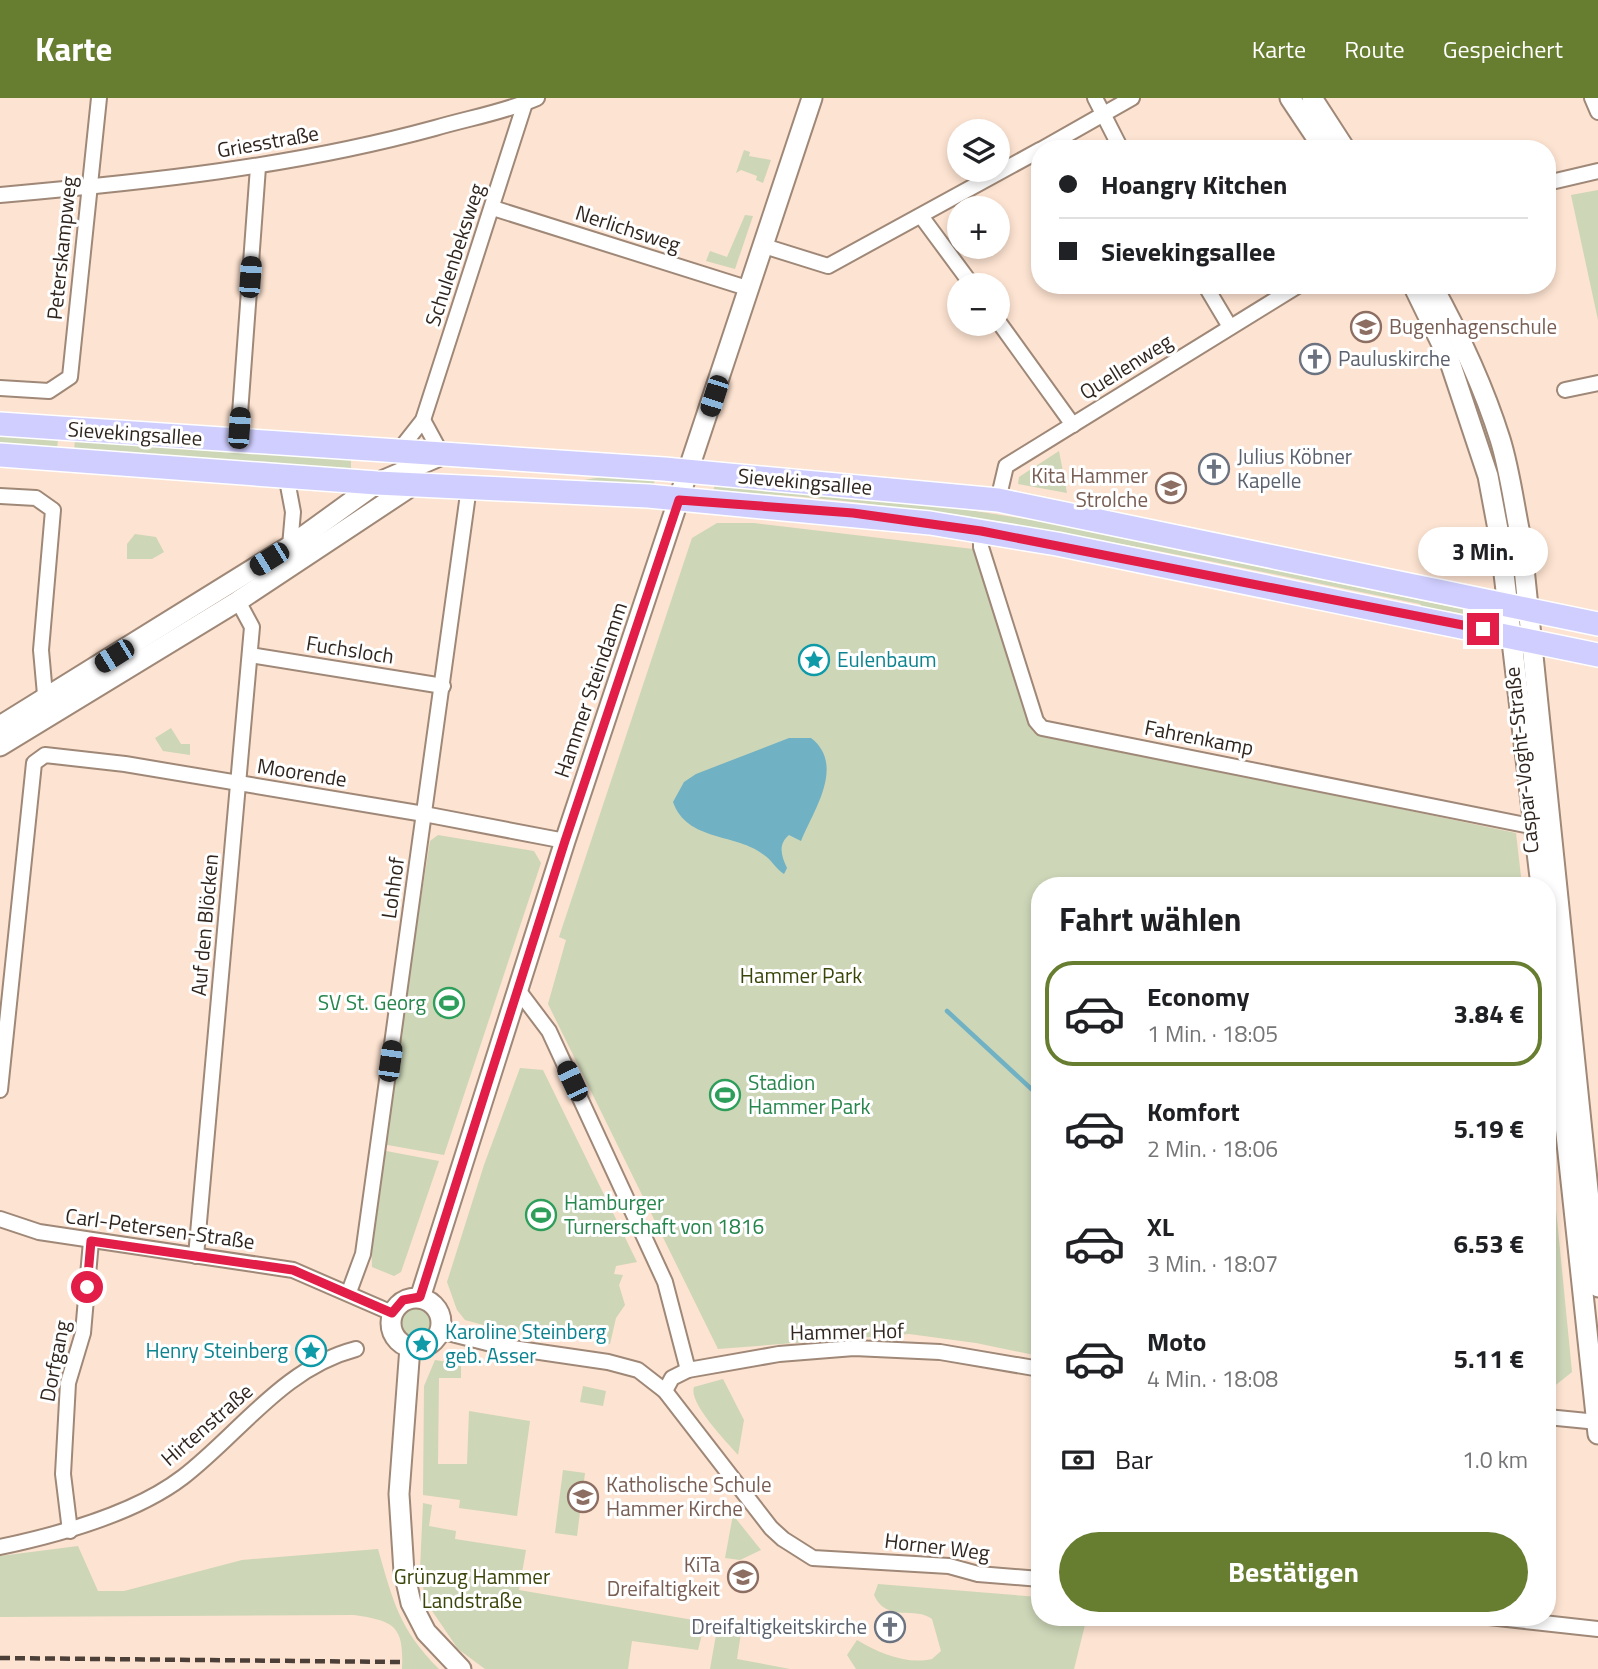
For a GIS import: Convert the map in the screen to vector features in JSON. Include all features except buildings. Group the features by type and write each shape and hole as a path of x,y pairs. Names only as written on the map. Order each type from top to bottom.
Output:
{"main road":[{"name":"Sievekingsallee","path":"0,424 688,471 998,500 1598,624"},
{"name":"Sievekingsallee","path":"0,455 377,483 853,513 981,531 1598,654"}],"street":[{"name":"Peterskampweg","path":"0,388 49,391 70,377 100,98"},
{"name":"Hammer Steindamm","path":"420,1297 565,841 812,98"},
{"path":"1095,98 1116,140"},
{"path":"1059,140 1132,98"},
{"path":"1290,98 1318,140"},
{"path":"1312,98 1339,140"},
{"path":"1592,98 1598,112"},
{"name":"Griesstraße","path":"0,195 89,188 258,167 389,140 531,100"},
{"name":"Schulenbeksweg","path":"397,453 423,420 531,100"},
{"path":"764,246 828,266 1031,156"},
{"path":"238,441 258,167"},
{"path":"1556,181 1598,171"},
{"name":"Nerlichsweg","path":"493,208 750,289"},
{"path":"921,216 963,273"},
{"path":"1210,294 1230,327"},
{"name":"Quellenweg","path":"998,500 1006,466 1284,294"},
{"name":"Caspar-Voght-Straße","path":"1417,294 1449,359 1478,441 1518,608 1548,877"},
{"name":"Caspar-Voght-Straße","path":"1436,294 1475,371 1500,440 1521,539 1518,608"},
{"path":"1009,336 1073,425"},
{"path":"1565,390 1598,383"},
{"path":"0,726 290,546 377,483 442,455 423,420"},
{"path":"286,475 293,512 290,546"},
{"path":"0,746 238,601 414,485"},
{"name":"Lohhof","path":"349,1293 363,1254 470,487"},
{"path":"0,496 45,502 53,510 41,650 47,698 44,720"},
{"name":"Fahrenkamp","path":"981,531 981,547 1036,721 1042,728 1542,828"},
{"name":"Auf den Blöcken","path":"196,1256 252,627 238,601"},
{"name":"Fuchsloch","path":"250,655 443,686"},
{"name":"Moorende","path":"0,1090 34,763 45,755 55,754 424,814 565,841"},
{"name":"Caspar-Voght-Straße","path":"1541,877 1542,828"},
{"name":"Caspar-Voght-Straße","path":"1556,945 1588,1214 1598,1426"},
{"path":"518,990 549,1031 665,1282 688,1370 672,1378 664,1391"},
{"name":"Caspar-Voght-Straße","path":"1556,1013 1588,1214"},
{"name":"Carl-Petersen-Straße","path":"0,1219 39,1232 293,1270 392,1313"},
{"name":"Dorfgang","path":"70,1531 63,1474 68,1383 83,1333 91,1241"},
{"path":"420,1297 438,1310 440,1331 425,1346 410,1347 393,1334 392,1313 403,1300 420,1297"},
{"name":"Horner Weg","path":"440,1331 511,1349 623,1365 638,1370 664,1391 771,1528 813,1558 949,1566 978,1574 1031,1578"},
{"path":"410,1347 399,1494 404,1572 411,1603 426,1632 461,1669"},
{"name":"Hammer Hof","path":"688,1370 779,1354 854,1348 940,1352 1031,1367"},
{"name":"Hirtenstraße","path":"0,1547 70,1531 149,1496 180,1479 290,1382 333,1355 356,1349"},
{"path":"1556,1419 1598,1426"},
{"path":"1556,1624 1598,1629"}],"green space":[{"path":"744,150 750,152 749,156 771,160 763,183 756,180 757,176 741,170 736,173"},
{"path":"1598,190 1598,320 1571,195"},
{"path":"745,215 753,216 735,269 706,261 710,251 727,257"},
{"path":"1428,294 1464,365 1490,438 1511,531 1518,579 1512,578"},
{"path":"0,436 58,440 57,448 0,445"},
{"path":"75,440 351,460 351,470 74,451"},
{"path":"1059,451 1067,493 1018,484 1019,477"},
{"path":"606,476 655,480 653,487 579,481"},
{"path":"715,484 924,503 1032,520 1068,520 1072,528 1457,608 1461,602 1480,609 1481,617 1448,611 1424,613 1420,604 1068,534 892,507 713,491"},
{"name":"Hammer Park","path":"717,523 754,523 973,549 1033,732 1516,833 1521,877 1031,877 1031,1354 976,1343 909,1334 718,1349 548,1004 566,940 559,937 692,538"},
{"path":"135,534 156,537 164,552 152,559 127,559 127,544"},
{"path":"171,728 181,744 190,744 190,755 163,751 155,738"},
{"name":"SV St. Georg","path":"438,835 534,851 541,863 444,1155 382,1144 430,841"},
{"name":"Hamburger Turnerschaft von 1816","path":"520,1068 543,1070 637,1262 616,1266 614,1274 623,1275 619,1285 625,1305 616,1318 610,1344 498,1329 465,1320 457,1310 447,1282 484,1165"},
{"path":"381,1150 439,1161 401,1272 394,1276 372,1267 371,1238"},
{"path":"1556,1209 1572,1372 1556,1385"},
{"path":"416,1307 427,1311 431,1322 427,1333 416,1337 405,1333 401,1322 405,1311"},
{"path":"435,1360 461,1364 461,1378 439,1378 438,1464 467,1464 469,1411 530,1421 517,1516 459,1508 460,1500 423,1495 424,1386"},
{"path":"723,1379 744,1420 738,1455 702,1412 694,1394 694,1387"},
{"path":"583,1386 606,1391 603,1406 580,1402"},
{"path":"563,1470 585,1473 577,1536 555,1533"},
{"name":"Grünzug Hammer Landstraße","path":"423,1503 432,1505 429,1526 456,1531 455,1539 526,1550 519,1590 705,1622 698,1650 632,1641 628,1669 485,1669 458,1649 426,1602 420,1570"},
{"path":"733,1515 761,1550 740,1560 725,1558"},
{"path":"78,1546 98,1591 124,1591 242,1560 378,1549 388,1584 406,1627 439,1669 402,1669 401,1643 394,1628 379,1620 354,1615 0,1617 0,1556"},
{"path":"878,1584 1031,1596 1031,1626 1085,1626 1074,1669 856,1669 847,1655 857,1640 903,1659 932,1659 941,1651 932,1619 925,1615 886,1609 874,1595"},
{"path":"717,1629 741,1633 737,1659 790,1669 710,1669"}],"water":[{"path":"789,738 811,738 821,749 826,761 826,775 819,802 801,841 789,835 783,843 782,855 787,868 784,874 767,857 753,848 701,831 689,824 673,802 684,782 696,774"}],"waterway":[{"path":"947,1011 1031,1089"}],"railway":[{"path":"0,1658 402,1662"}],"place":[{"name":"Bugenhagenschule","path":"1366,327"},
{"name":"Pauluskirche","path":"1315,359"},
{"name":"Julius Köbner Kapelle","path":"1214,469"},
{"name":"Kita Hammer Strolche","path":"1171,488"},
{"name":"Eulenbaum","path":"814,660"},
{"name":"SV St. Georg","path":"449,1003"},
{"name":"Stadion Hammer Park","path":"725,1095"},
{"name":"Hamburger Turnerschaft von 1816","path":"541,1215"},
{"name":"Karoline Steinberg geb. Asser","path":"422,1344"},
{"name":"Henry Steinberg","path":"311,1351"},
{"name":"Katholische Schule Hammer Kirche","path":"583,1497"},
{"name":"KiTa Dreifaltigkeit","path":"743,1577"},
{"name":"Dreifaltigkeitskirche","path":"890,1627"}],"route":[{"path":"87,1287 91,1241 293,1270 317,1278 392,1313 403,1300 420,1297 565,841 679,500 853,513 981,531 1483,629"}]}
